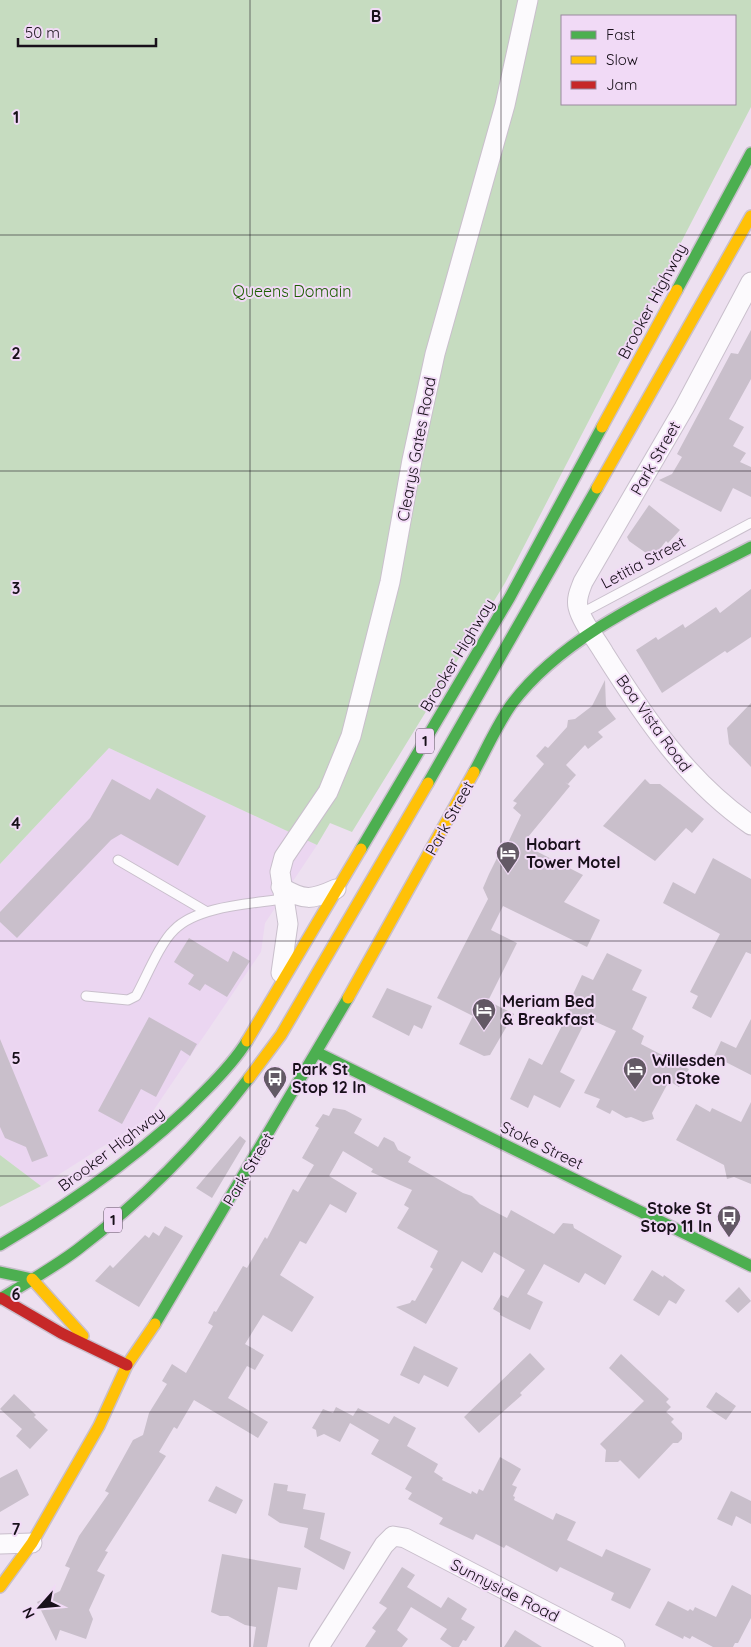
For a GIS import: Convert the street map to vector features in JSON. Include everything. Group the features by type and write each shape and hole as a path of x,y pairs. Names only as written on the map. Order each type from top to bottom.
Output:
{"main road":[{"name":"Brooker Highway","path":"0,1246 36,1224 132,1157 177,1120 215,1081 245,1044 510,597 751,153"},
{"name":"1","path":"0,1298 74,1252 151,1188 198,1140 261,1064 281,1035 526,613 751,216"},
{"path":"591,631 751,547"},
{"name":"Park Street","path":"0,1588 32,1543 99,1426 127,1365 159,1319 318,1053 511,706 546,665 591,631"},
{"name":"Stoke Street","path":"318,1053 751,1266"},
{"path":"63,1315 57,1302 55,1280 74,1252"},
{"path":"0,1272 32,1279 92,1346"},
{"path":"0,1298 61,1333 92,1346 127,1365"}],"street":[{"name":"Clearys Gates Road","path":"277,988 287,944 288,924 280,872 284,857 328,792 351,736 390,582 412,460 435,354 506,105 528,0"},
{"name":"Park Street","path":"580,614 578,598 583,582 684,408 751,282"},
{"path":"580,614 591,631"},
{"name":"Boa Vista Road","path":"591,631 624,684 689,772 726,807 751,825"},
{"path":"282,893 305,898 316,898 336,889"},
{"name":"Sunnyside Road","path":"319,1647 384,1545 393,1536 405,1538 615,1647"},
{"path":"0,1544 32,1543"}],"lane":[{"name":"Letitia Street","path":"580,614 751,523"},
{"path":"571,645 580,614"},
{"path":"118,860 207,912"},
{"path":"86,996 128,1000 136,996 173,931 187,920 207,912 282,893"}],"shaded area":[{"path":"109,748 317,845 265,923 261,952 149,1117 41,1186 0,1155 0,864"}],"green space":[{"name":"Queens Domain","path":"0,0 751,0 751,107 505,583 352,832 330,823 317,845 109,748 0,864"},
{"path":"0,1155 41,1186 0,1207"}],"building":[{"path":"751,330 751,379 729,419 744,427 733,446 746,453 740,462 751,467 751,497 733,488 721,512 659,480 672,474 682,457 677,454 731,353 738,354"},
{"path":"649,505 680,530 668,543 666,541 653,558 629,541 627,537"},
{"path":"751,589 751,637 727,653 725,651 662,693 636,650 656,637 658,640 683,624 685,628 716,607 720,613"},
{"path":"605,680 606,706 616,719 598,732 603,737 588,749 585,745 566,765 576,775 568,784 565,782 570,786 528,837 532,849 583,875 564,902 600,920 587,947 503,906 491,930 517,943 488,1001 514,1014 490,1055 484,1056 459,1044 473,1016 437,998 488,899 483,888 503,846 507,845 521,815 513,808 517,803 513,801 544,764 536,756 545,746 548,748 567,727 568,720 575,719 592,706"},
{"path":"751,703 751,767 729,744 727,728"},
{"path":"112,779 150,800 157,788 206,816 178,866 121,834 111,840 17,938 0,922 0,912 90,818"},
{"path":"645,779 650,784 660,784 704,819 692,833 686,828 655,861 603,826"},
{"path":"713,858 751,879 751,954 746,952 711,1018 692,1008 698,996 690,992 720,934 663,903 673,882 695,894"},
{"path":"189,938 228,962 233,951 250,961 227,997 205,984 200,991 188,984 194,975 174,962"},
{"path":"607,953 642,970 632,990 647,997 632,1029 644,1036 641,1044 689,1069 679,1087 669,1081 652,1113 654,1119 643,1122 631,1117 626,1118 612,1110 610,1114 596,1107 600,1099 584,1093 616,1031 587,1018 560,1072 575,1080 560,1108 534,1095 528,1108 510,1099 529,1058 542,1065 570,1010 566,1009 582,975 593,980"},
{"path":"387,988 432,1006 422,1029 414,1025 409,1036 372,1017"},
{"path":"149,1017 197,1044 190,1056 181,1050 156,1097 141,1089 122,1124 98,1111"},
{"path":"751,1019 751,1075 714,1056 721,1041 736,1048"},
{"path":"0,1039 48,1156 32,1162 26,1147 5,1138 0,1127"},
{"path":"751,1102 751,1184 734,1177 727,1179 724,1165 676,1140 696,1104 710,1112 712,1108 741,1122"},
{"path":"333,1108 345,1110 362,1119 354,1133 378,1147 384,1137 394,1142 398,1150 411,1157 408,1162 463,1193 472,1196 480,1204 507,1218 511,1210 554,1234 563,1223 573,1224 574,1228 622,1256 605,1285 585,1273 579,1283 544,1264 527,1294 543,1302 530,1330 500,1315 500,1313 493,1309 501,1295 508,1298 525,1270 494,1252 482,1273 462,1261 426,1324 396,1307 410,1303 412,1300 415,1301 433,1269 430,1267 438,1251 397,1228 409,1208 404,1205 412,1190 371,1172 373,1169 343,1151 329,1176 357,1193 346,1213 330,1204 306,1244 300,1241 280,1275 314,1297 292,1332 263,1315 245,1344 264,1355 255,1370 247,1366 228,1398 268,1422 258,1438 194,1400 177,1429 174,1427 159,1452 166,1456 105,1551 108,1552 97,1571 105,1575 89,1610 93,1619 86,1639 60,1630 56,1641 37,1602 60,1591 70,1568 65,1566 79,1536 109,1493 105,1491 133,1440 143,1435 149,1413 167,1384 162,1381 172,1364 186,1373 213,1326 208,1323 214,1311 216,1312 243,1266 247,1268 265,1237 267,1239 293,1189 298,1192 314,1165 302,1158 319,1128 315,1126 323,1114 329,1116"},
{"path":"240,1136 246,1141 212,1198 196,1188"},
{"path":"165,1226 183,1236 139,1307 95,1281 110,1265 113,1268 145,1235 149,1238 153,1232 159,1236"},
{"path":"652,1270 663,1277 664,1275 685,1290 676,1304 669,1300 659,1316 633,1300"},
{"path":"739,1287 751,1301 738,1313 725,1301"},
{"path":"414,1346 458,1368 448,1387 424,1375 419,1384 400,1375"},
{"path":"530,1353 545,1369 520,1393 522,1395 479,1433 464,1417"},
{"path":"621,1354 669,1399 666,1402 671,1407 666,1412 674,1419 671,1422 682,1433 682,1439 678,1443 673,1443 639,1479 620,1460 618,1462 605,1462 606,1450 600,1444 644,1401 609,1368"},
{"path":"716,1392 736,1406 726,1420 706,1407"},
{"path":"14,1394 36,1415 34,1417 48,1430 30,1449 16,1436 22,1429 0,1409"},
{"path":"336,1407 353,1416 358,1408 389,1424 394,1416 416,1428 407,1446 438,1464 434,1472 443,1478 442,1480 471,1494 472,1491 477,1494 479,1489 483,1491 500,1457 521,1469 512,1485 517,1487 513,1496 515,1497 514,1500 553,1520 556,1513 576,1522 567,1540 602,1557 606,1549 651,1569 630,1609 611,1600 614,1593 560,1567 557,1572 506,1545 504,1548 476,1534 473,1540 439,1524 443,1518 408,1499 412,1493 405,1489 412,1477 371,1454 379,1440 350,1423 340,1442 324,1434 317,1437 316,1430 312,1428 323,1409 333,1413"},
{"path":"17,1469 29,1495 0,1512 0,1478"},
{"path":"274,1483 288,1485 287,1491 306,1494 303,1509 325,1513 320,1539 351,1552 344,1570 304,1547 308,1528 280,1523 268,1515"},
{"path":"216,1486 243,1500 236,1514 208,1501"},
{"path":"731,1491 751,1501 751,1524 736,1516 732,1526 717,1519"},
{"path":"222,1554 301,1568 297,1590 278,1587 267,1647 253,1647 256,1627 245,1625 228,1616 220,1616 211,1612"},
{"path":"402,1567 415,1575 407,1587 441,1608 448,1597 467,1609 461,1619 475,1627 466,1641 463,1640 459,1647 452,1647 440,1639 447,1629 411,1607 397,1630 408,1639 402,1647 365,1647 376,1631 372,1628 387,1608 379,1603"},
{"path":"732,1585 751,1595 751,1618 738,1643 735,1643 733,1647 713,1647 692,1636 690,1639 684,1636 683,1639 655,1625 668,1601 688,1611 690,1609 693,1611 695,1607 716,1617"},
{"path":"515,1630 542,1647 504,1647"}],"traffic: fast":[{"path":"677,290 751,153"},
{"path":"361,849 510,597 602,427"},
{"path":"428,783 597,488"},
{"path":"474,772 496,729 511,705 534,678 561,655 590,633 621,614 751,547"},
{"path":"155,1324 348,998"},
{"path":"0,1245 108,1175 158,1135 216,1079 233,1061 247,1041"},
{"path":"318,1053 751,1266"},
{"path":"0,1299 68,1257 147,1191 211,1125 249,1078"},
{"path":"0,1272 32,1279"}],"traffic: slow":[{"path":"597,488 751,216"},
{"path":"602,427 677,290"},
{"path":"348,998 474,772"},
{"path":"249,1078 281,1035 428,783"},
{"path":"247,1041 361,849"},
{"path":"32,1279 83,1336"},
{"path":"0,1587 32,1543 99,1426 127,1365 155,1324"}],"traffic: jam":[{"path":"1,1298 61,1333 127,1365"}],"place":[{"name":"Hobart Tower Motel","path":"508,874"},
{"name":"Meriam Bed & Breakfast","path":"484,1031"},
{"name":"Willesden on Stoke","path":"635,1090"},
{"name":"Park St Stop 12 In","path":"275,1099"},
{"name":"Stoke St Stop 11 In","path":"729,1238"}]}
